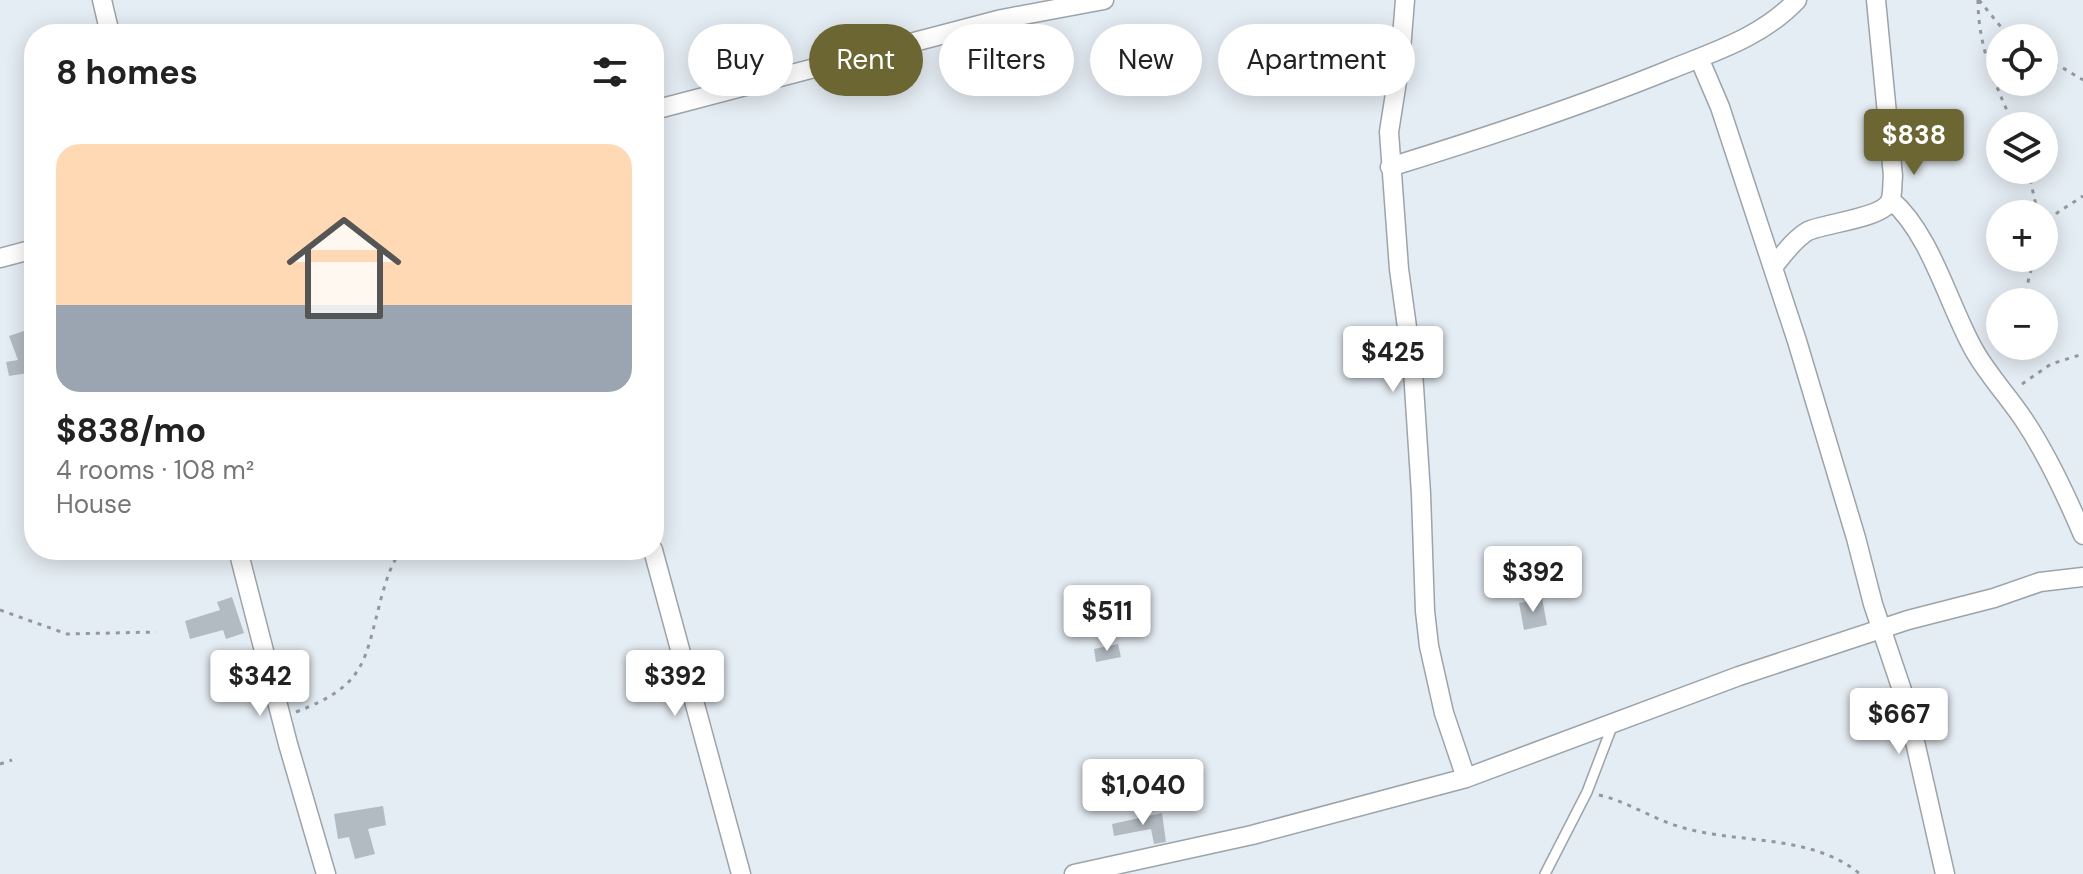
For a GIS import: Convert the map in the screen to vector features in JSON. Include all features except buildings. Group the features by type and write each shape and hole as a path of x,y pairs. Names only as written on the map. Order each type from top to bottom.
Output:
{"street":[{"path":"102,0 108,24"},
{"path":"664,107 1002,19 1104,0"},
{"path":"1405,0 1400,62 1389,132 1390,167 1399,269 1413,371 1429,646 1444,713 1466,778"},
{"path":"1390,167 1569,108 1699,58 1758,33 1797,0"},
{"path":"1773,267 1801,236 1811,230 1871,213 1886,207 1891,200 1893,176 1876,0"},
{"path":"1699,58 1720,107 1845,498 1913,726 1945,874"},
{"path":"1891,200 1918,234 1964,332 1990,376 2023,417 2049,460 2083,535"},
{"path":"0,258 24,252"},
{"path":"241,560 281,718 326,874"},
{"path":"656,560 741,874"},
{"path":"1074,874 1140,867 1466,778 1739,676 2040,582 2083,577"}],"lane":[{"path":"1545,874 1587,792 1615,720"}],"path":[{"path":"1978,0 1998,24"},
{"path":"1978,0 1981,40 2009,112"},
{"path":"2058,66 2083,80"},
{"path":"2058,212 2083,196"},
{"path":"2006,396 2051,364 2083,354"},
{"path":"281,718 332,696 359,671 389,571 396,560"},
{"path":"0,610 67,634 156,632"},
{"path":"0,764 12,760"},
{"path":"1587,792 1614,799 1685,829 1762,839 1822,853 1860,874"}]}
